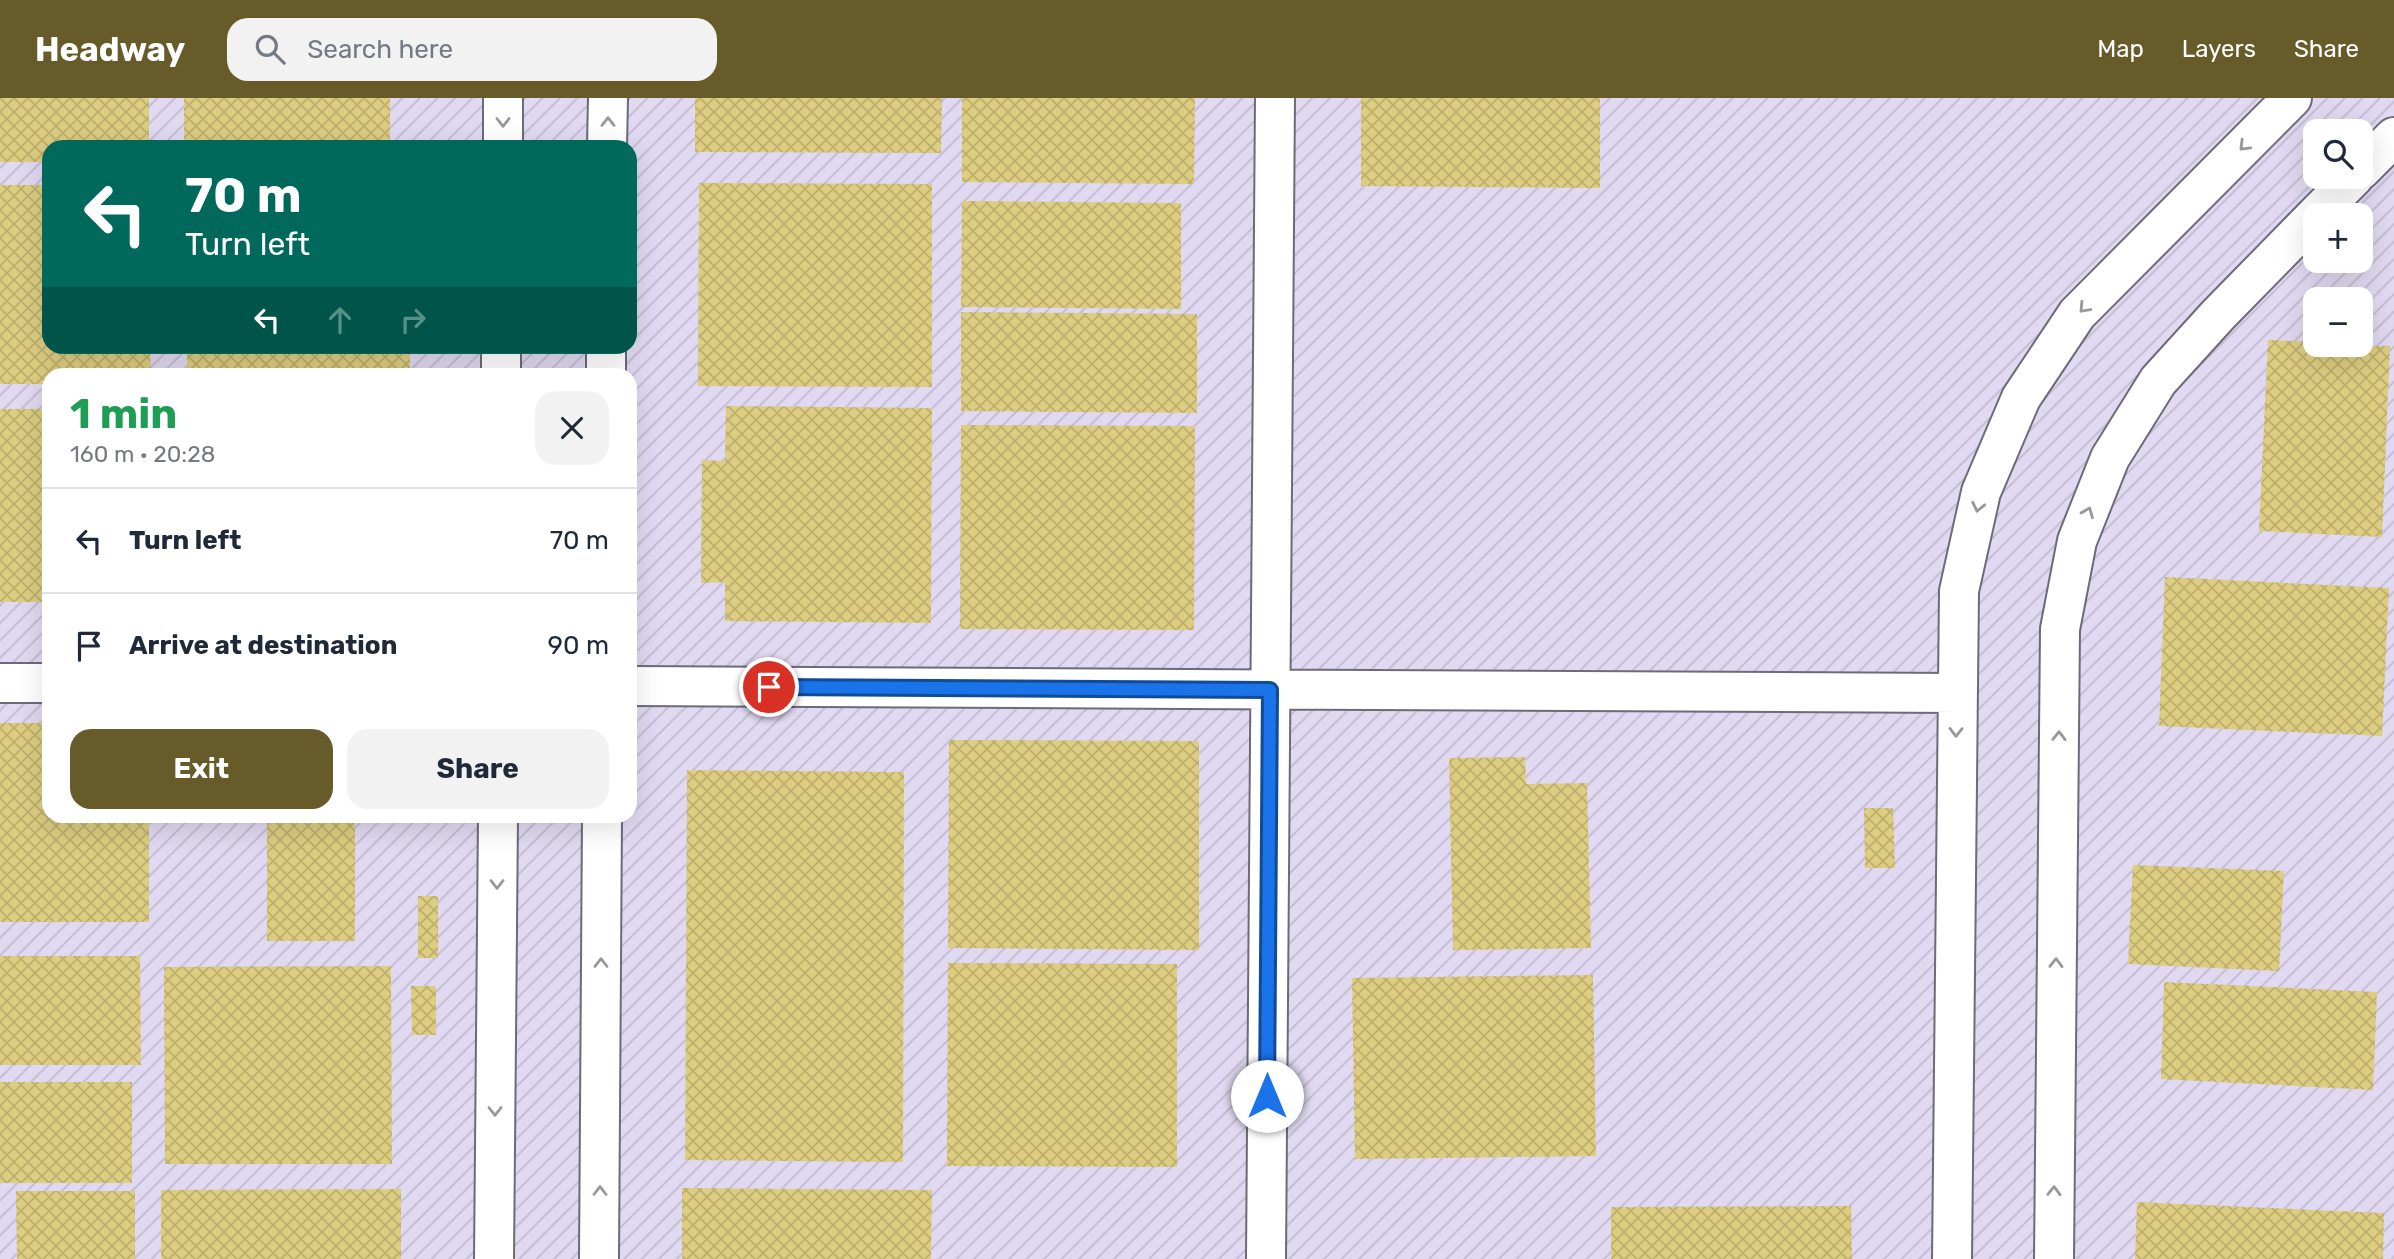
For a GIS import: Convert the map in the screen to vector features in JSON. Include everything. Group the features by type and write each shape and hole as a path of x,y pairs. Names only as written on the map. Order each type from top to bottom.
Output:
{"street":[{"path":"503,98 503,140"},
{"path":"607,140 608,98"},
{"path":"1266,1259 1275,98"},
{"path":"1952,1259 1959,591 1981,492 2021,398 2077,314 2292,98"},
{"path":"2373,158 2394,136"},
{"path":"2329,203 2342,189"},
{"path":"2054,1259 2060,629 2077,541 2110,457 2158,381 2218,315 2303,229"},
{"path":"0,683 42,683"},
{"path":"637,686 1957,693"},
{"path":"494,1259 498,823"},
{"path":"599,1259 603,823"}],"shaded area":[{"path":"0,98 2394,98 2394,1259 0,1259"}],"building":[{"path":"0,98 149,98 149,140 42,140 42,162 0,162"},
{"path":"184,98 390,98 390,140 184,140"},
{"path":"695,98 942,98 941,153 695,152"},
{"path":"962,98 1195,98 1194,184 962,182"},
{"path":"1361,98 1600,98 1600,188 1361,186"},
{"path":"699,183 932,184 932,387 698,386"},
{"path":"0,185 42,185 42,354 150,354 151,368 42,368 42,384 0,384"},
{"path":"962,201 1181,203 1181,309 961,307"},
{"path":"961,312 1197,314 1197,413 961,411"},
{"path":"2268,340 2303,341 2303,357 2373,357 2373,346 2390,346 2382,537 2259,531"},
{"path":"187,354 410,354 410,368 187,368"},
{"path":"726,406 932,408 931,623 725,621 725,582 701,583 702,460 725,461"},
{"path":"0,409 42,409 42,602 0,602"},
{"path":"961,425 1195,426 1194,630 960,629"},
{"path":"2165,577 2389,588 2382,736 2159,726"},
{"path":"0,723 42,723 42,823 149,823 149,922 0,922"},
{"path":"949,740 1199,741 1199,950 948,948"},
{"path":"1525,757 1526,784 1587,783 1591,948 1453,950 1449,758"},
{"path":"687,770 904,772 903,1162 685,1160"},
{"path":"1864,808 1893,808 1895,868 1865,868"},
{"path":"267,823 355,823 355,941 267,941"},
{"path":"2133,865 2284,871 2279,971 2128,964"},
{"path":"418,896 438,896 438,958 418,958"},
{"path":"0,956 140,956 141,1065 0,1065"},
{"path":"948,963 1177,964 1177,1167 947,1166"},
{"path":"391,966 392,1164 165,1164 164,967"},
{"path":"1593,975 1596,1156 1355,1159 1352,978"},
{"path":"2164,982 2377,992 2373,1090 2161,1079"},
{"path":"411,986 436,986 436,1035 412,1035"},
{"path":"0,1082 132,1082 132,1183 0,1183"},
{"path":"682,1188 932,1190 931,1259 682,1259"},
{"path":"401,1189 401,1259 161,1259 161,1190"},
{"path":"16,1191 135,1191 135,1259 17,1259"},
{"path":"2137,1202 2384,1213 2383,1259 2135,1259"},
{"path":"1851,1206 1852,1259 1611,1259 1611,1207"}],"route":[{"path":"769,687 1270,690 1267,1096"}]}
